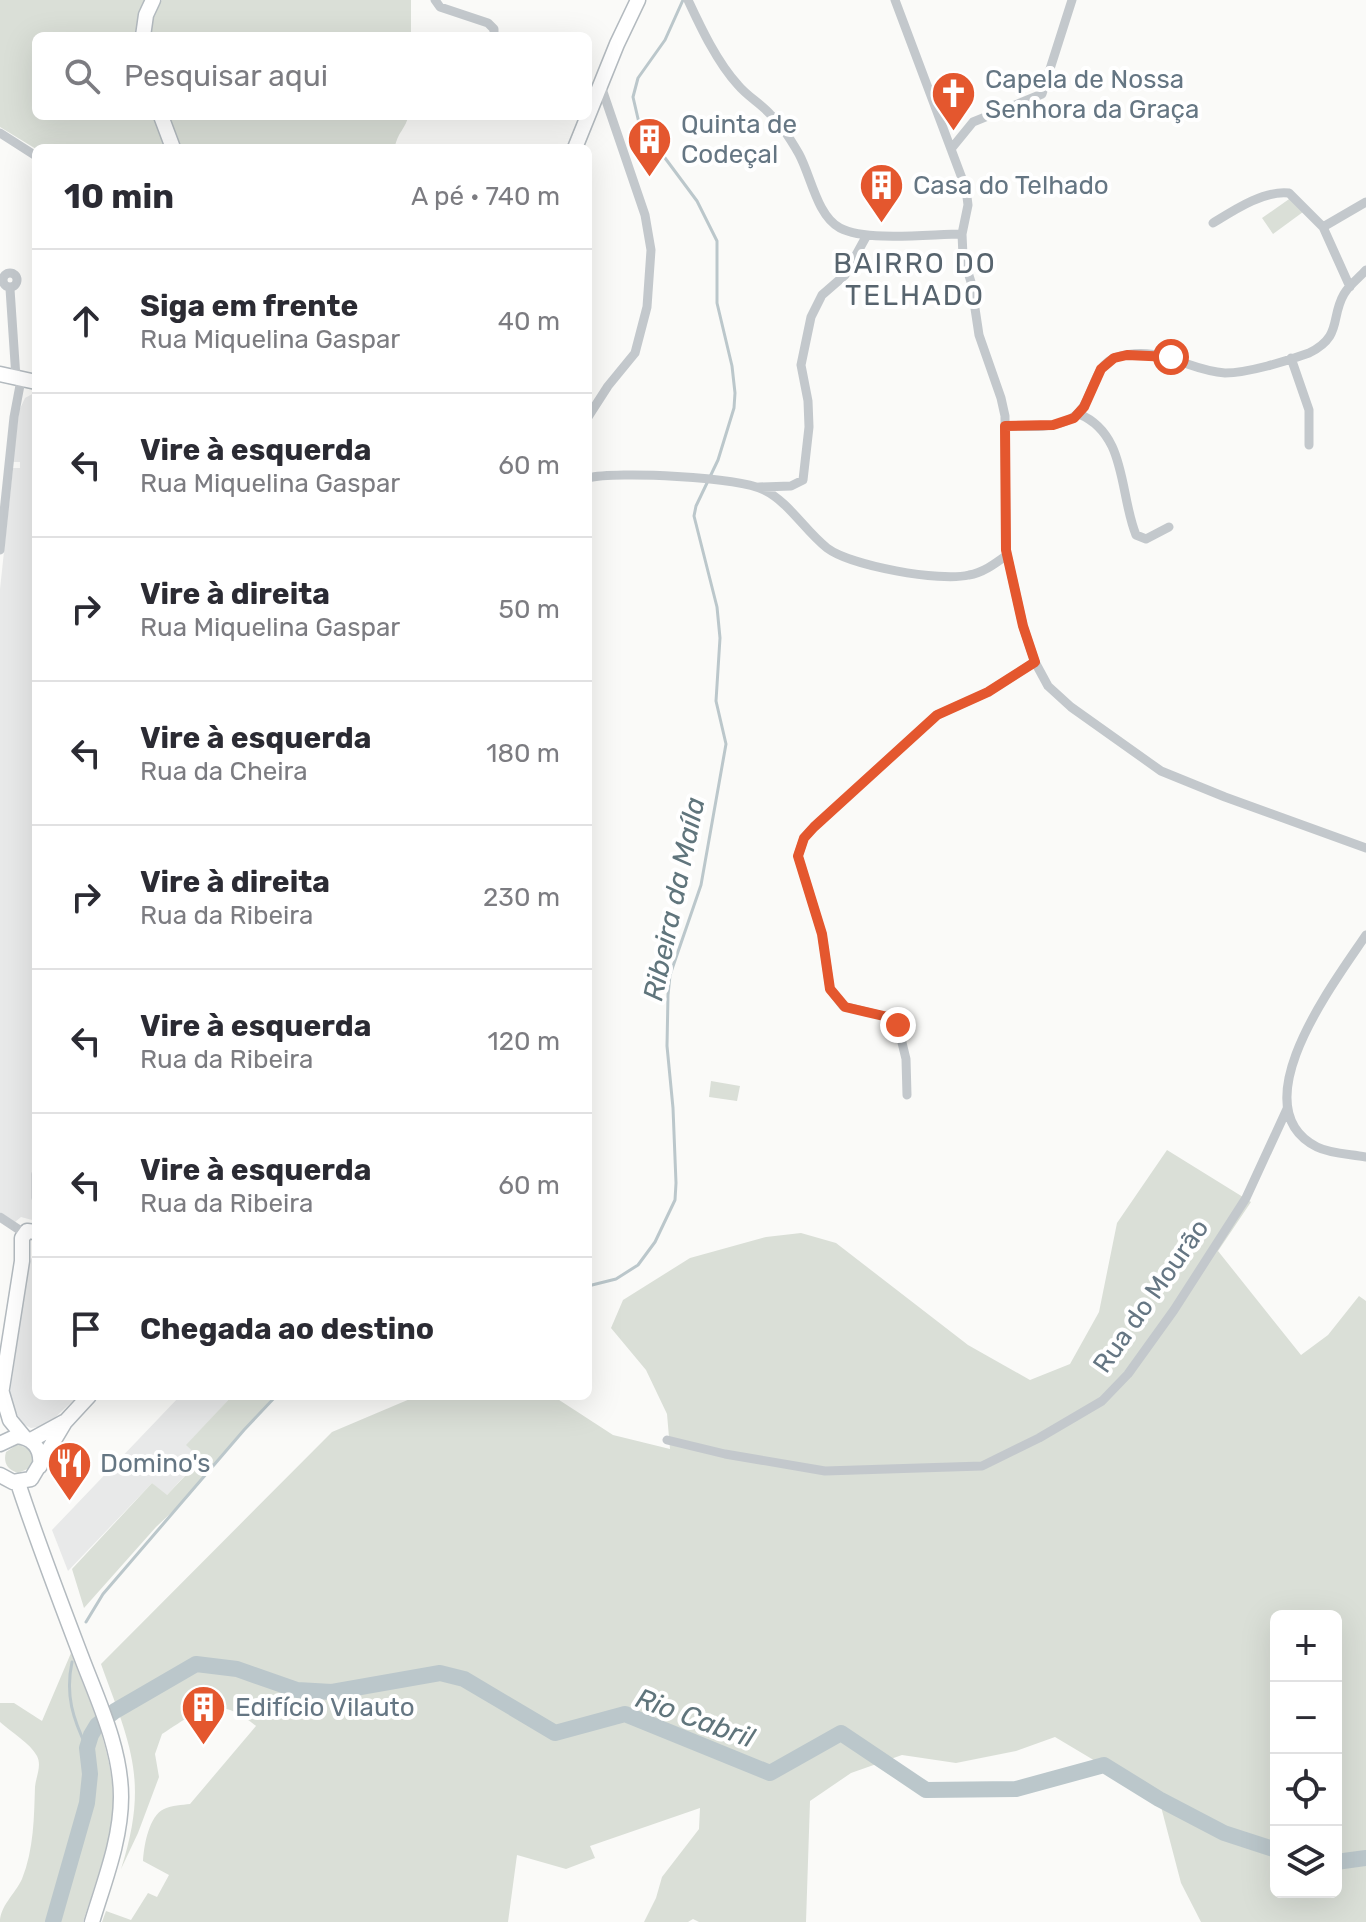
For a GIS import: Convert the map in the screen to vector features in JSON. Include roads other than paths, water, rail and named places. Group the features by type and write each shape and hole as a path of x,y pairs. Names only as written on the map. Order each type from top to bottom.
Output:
{"main road":[{"path":"144,32 146,15 153,0"},
{"path":"592,105 638,0"},
{"path":"162,120 172,144"},
{"path":"576,144 586,120"},
{"path":"0,374 24,380"},
{"path":"28,1245 1,1397 10,1420 39,1452 32,1498 42,1554"},
{"path":"85,1400 65,1422 38,1470 8,1482 42,1554 109,1732 118,1767 120,1816 92,1922"},
{"path":"0,1444 10,1437 27,1439 65,1422"}],"street":[{"path":"435,0 439,7 488,23 494,32"},
{"path":"895,0 967,197 967,215 962,234 963,256 971,282 977,326 1001,398 1005,426 1007,555 1023,626 1045,683 1062,700 1161,771 1366,848"},
{"path":"951,149 973,122 1042,94 1072,0"},
{"path":"690,4 736,84 771,114 793,145 827,218 842,229 867,235 962,234"},
{"path":"592,411 635,353 647,307 651,250 645,215 601,86"},
{"path":"0,134 32,154"},
{"path":"1213,223 1254,199 1283,192 1291,194 1323,227 1350,287"},
{"path":"1323,227 1366,202"},
{"path":"592,478 650,475 757,487 801,483 805,475 809,412 801,365 812,315 822,295 845,275 867,235"},
{"path":"1005,426 1053,425 1079,414 1101,369 1109,360 1119,356 1157,355 1225,373 1314,350 1325,342 1335,324 1342,298 1366,270"},
{"path":"0,550 14,413 24,380 10,289"},
{"path":"1291,358 1309,410 1309,445"},
{"path":"1079,414 1102,429 1115,450 1123,494 1136,535 1146,539 1169,527"},
{"path":"757,487 777,498 824,545 851,560 910,573 961,576 980,572 1007,555"},
{"path":"907,1095 906,1059 897,1022 845,1007 830,989 822,934 800,870 799,847 814,827 937,715 988,692 1035,662"},
{"name":"Rua do Mourão","path":"667,1440 725,1454 825,1471 982,1466 1039,1438 1102,1401 1128,1374 1174,1310 1246,1198 1287,1109 1289,1080 1308,1027 1366,935"},
{"path":"1287,1109 1296,1128 1315,1146 1366,1157"},
{"path":"0,1217 28,1245"}],"waterway":[{"name":"Ribeira da Maíla","path":"592,1285 616,1279 638,1265 655,1242 675,1200 673,1108 667,1046 670,975 701,885 726,744 716,701 720,638 717,607 694,516 718,460 734,408 732,366 717,303 717,241 697,201 639,123 633,97 638,78 665,40 683,0"},
{"name":"Ribeira da Maíla","path":"86,1622 103,1594 272,1400"},
{"name":"Ribeira da Maíla","path":"72,1662 69,1685 72,1706 87,1748"},
{"name":"Rio Cabril","path":"53,1922 87,1803 90,1774 87,1748 91,1735 97,1725 115,1711 196,1664 237,1669 297,1690 332,1692 440,1673 464,1679 555,1733 625,1714 770,1773 841,1733 926,1790 1016,1789 1104,1765 1159,1799 1224,1833 1270,1848"},
{"name":"Rio Cabril","path":"1342,1861 1366,1858"}],"place":[{"name":"Capela de Nossa Senhora da Graça","path":"954,133"},
{"name":"Quinta de Codeçal","path":"650,178"},
{"name":"Casa do Telhado","path":"882,224"},
{"name":"Domino's","path":"69,1502"},
{"name":"Edifício Vilauto","path":"204,1746"}],"district":[{"name":"BAIRRO DO TELHADO","path":"915,279"}]}
